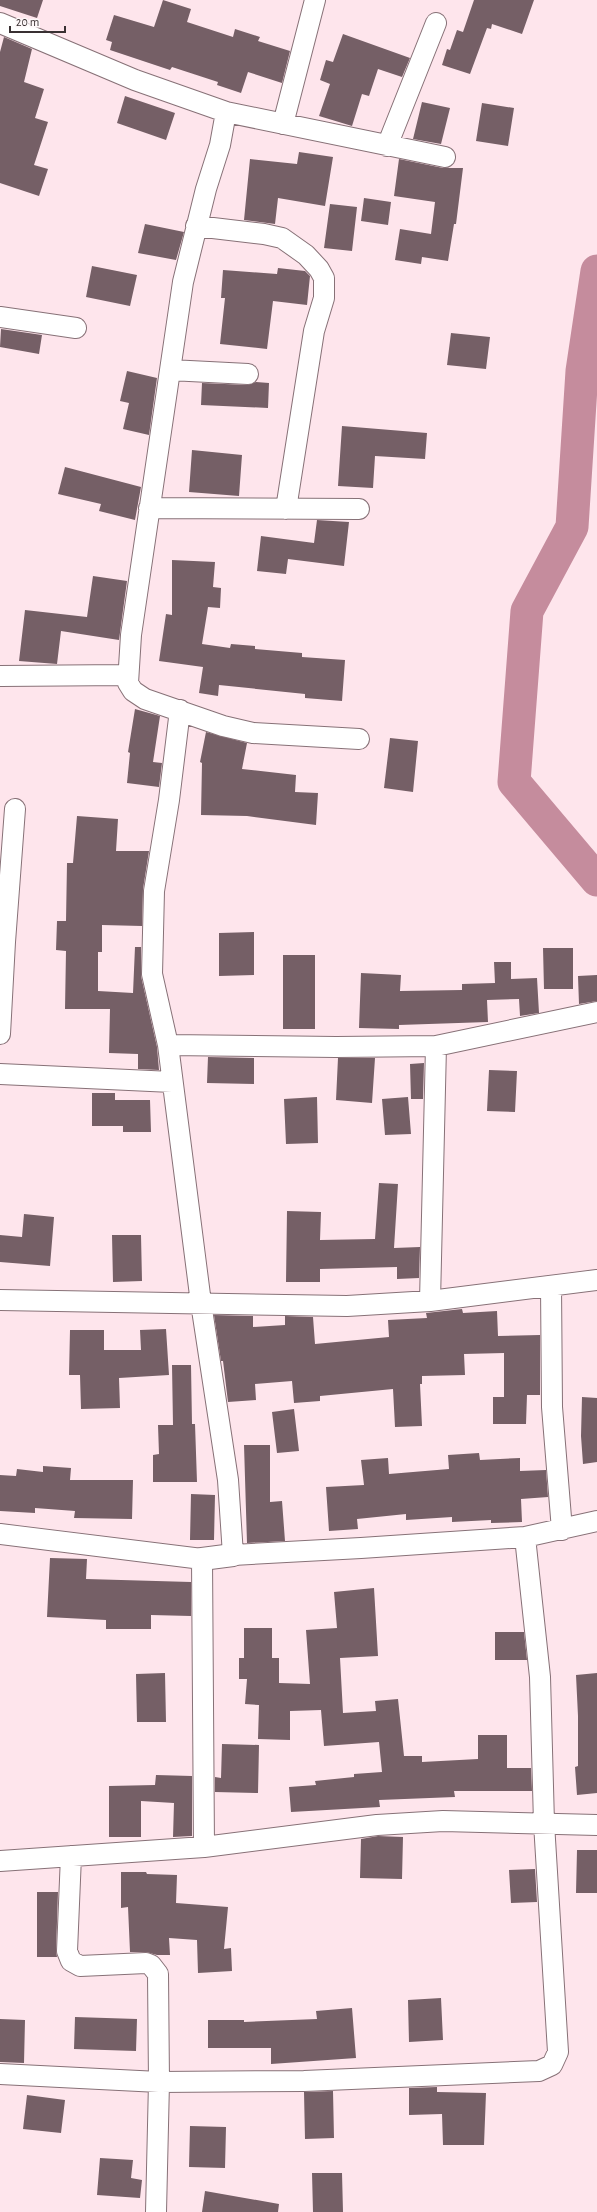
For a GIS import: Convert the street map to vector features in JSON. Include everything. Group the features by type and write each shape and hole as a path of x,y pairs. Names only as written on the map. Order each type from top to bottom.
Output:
{"street":[{"path":"283,124 315,0"},
{"path":"388,146 436,22"},
{"path":"0,23 136,80 226,112 445,158"},
{"path":"226,112 220,145 196,226 183,282 149,508 127,676 128,683 137,695 223,726 253,733 359,739"},
{"path":"196,226 264,234 282,238 306,255 319,269 324,278 324,298 314,331 286,509"},
{"path":"0,317 76,328"},
{"path":"170,370 248,374"},
{"path":"149,508 359,509"},
{"path":"0,676 127,676"},
{"path":"180,710 154,899 152,974 168,1045 201,1303 228,1480 233,1555"},
{"path":"0,1034 2,941 15,809"},
{"path":"168,1045 336,1048 436,1046 597,1012"},
{"path":"430,1301 436,1046"},
{"path":"0,1074 172,1082"},
{"path":"0,1300 122,1304 201,1303 347,1306 430,1301 597,1280"},
{"path":"551,1286 552,1407 562,1530"},
{"path":"0,1534 202,1559 233,1555 362,1548 525,1536 562,1530 597,1521"},
{"path":"0,2074 159,2082 304,2081 540,2071 548,2068 555,2061 558,2052 544,1823 540,1677 525,1536"},
{"path":"202,1559 204,1847"},
{"path":"0,1861 204,1847 377,1824 443,1821 597,1825"},
{"path":"71,1856 67,1951 69,1957 76,1965 80,1966 146,1963 155,1969 158,1974 159,2082 156,2212"}],"building":[{"path":"0,0 43,0 37,18 0,6"},
{"path":"163,0 191,9 187,22 233,37 235,29 260,37 258,41 290,51 282,83 248,72 241,93 217,85 218,82 172,67 170,70 110,50 112,42 106,40 114,15 154,27"},
{"path":"474,0 534,0 522,34 492,24 491,29 487,28 470,74 442,65 447,49 450,50 457,30 463,32"},
{"path":"343,34 410,58 402,77 378,69 369,96 362,94 352,126 319,116 330,84 320,80 326,60 333,62"},
{"path":"4,37 32,49 24,82 44,89 35,118 48,122 34,165 48,169 39,196 0,183 0,52"},
{"path":"125,96 175,113 166,140 117,123"},
{"path":"422,102 450,108 441,144 413,139"},
{"path":"482,103 514,108 508,146 476,141"},
{"path":"299,152 333,157 325,206 278,198 275,224 244,220 250,159 297,164"},
{"path":"399,159 443,168 463,168 456,224 454,224 448,261 422,257 421,264 395,260 400,229 431,234 435,202 394,196"},
{"path":"364,198 391,202 388,225 361,221"},
{"path":"330,204 357,207 352,251 324,248"},
{"path":"145,224 184,232 176,260 138,253"},
{"path":"92,266 137,275 130,306 86,297"},
{"path":"278,268 305,271 310,276 307,305 273,301 267,349 220,344 225,298 221,298 223,270 277,274"},
{"path":"1,329 42,335 39,354 0,347"},
{"path":"451,333 490,337 486,369 447,365"},
{"path":"127,371 157,378 149,435 123,429 129,403 120,401"},
{"path":"256,382 269,383 268,408 201,405 202,383 247,385"},
{"path":"342,426 427,433 425,459 375,456 373,488 338,486"},
{"path":"192,450 242,455 239,496 189,492"},
{"path":"65,467 141,487 135,520 99,511 101,504 58,494"},
{"path":"317,520 349,522 344,566 288,559 286,574 257,571 261,536 314,543"},
{"path":"172,560 215,562 213,587 221,588 220,608 208,607 202,644 230,648 231,644 255,646 255,649 302,653 302,657 345,660 342,701 305,698 305,694 219,685 218,696 199,693 203,667 159,661 166,614 172,615"},
{"path":"93,576 127,581 119,640 61,631 57,664 19,661 25,610 87,617"},
{"path":"135,709 160,716 153,762 162,763 159,787 127,783 130,753 128,752"},
{"path":"206,732 247,743 242,769 296,775 295,792 318,793 316,825 247,816 201,815 202,763 200,762"},
{"path":"390,738 418,741 413,792 384,788"},
{"path":"77,816 118,819 116,851 149,851 143,889 142,926 102,925 102,952 98,952 98,991 133,993 135,947 141,947 141,976 157,1047 159,1070 138,1069 138,1054 109,1053 110,1009 65,1009 66,951 56,950 57,921 66,921 67,863 73,863"},
{"path":"254,932 254,975 219,976 219,933"},
{"path":"543,948 573,948 573,989 544,989"},
{"path":"283,955 315,955 315,1029 283,1029"},
{"path":"494,962 511,962 511,979 537,978 539,1013 520,1016 519,999 487,1000 488,1022 399,1025 399,1029 359,1028 361,973 401,975 400,991 462,990 462,984 495,983"},
{"path":"597,975 597,1001 579,1004 578,976"},
{"path":"208,1057 254,1058 254,1084 207,1083"},
{"path":"338,1058 375,1058 372,1103 336,1100"},
{"path":"424,1063 423,1099 411,1099 410,1064"},
{"path":"489,1070 517,1071 515,1112 487,1111"},
{"path":"92,1093 115,1093 115,1100 150,1100 151,1132 123,1132 123,1126 92,1126"},
{"path":"317,1097 318,1143 286,1144 284,1099"},
{"path":"408,1097 411,1134 385,1135 382,1099"},
{"path":"379,1183 398,1184 394,1248 420,1247 419,1278 397,1279 397,1267 320,1269 320,1282 286,1282 287,1211 321,1212 320,1240 375,1239"},
{"path":"24,1214 54,1217 50,1266 0,1262 0,1235 22,1237"},
{"path":"112,1235 141,1235 142,1281 113,1282"},
{"path":"462,1309 463,1313 497,1311 498,1336 540,1335 540,1395 527,1395 526,1424 493,1424 493,1397 504,1397 504,1353 464,1354 465,1375 422,1376 422,1384 420,1384 422,1426 395,1427 393,1389 320,1396 320,1401 294,1403 292,1381 255,1384 256,1400 228,1402 223,1361 221,1361 214,1315 253,1316 253,1327 285,1325 285,1316 313,1317 315,1344 389,1337 388,1320 427,1318 426,1313"},
{"path":"166,1329 169,1375 119,1378 120,1408 81,1409 80,1375 69,1375 70,1330 104,1330 104,1350 141,1350 140,1330"},
{"path":"172,1365 191,1365 192,1424 195,1424 197,1482 153,1482 153,1455 159,1454 158,1425 173,1425"},
{"path":"582,1397 597,1398 597,1462 583,1464 581,1436"},
{"path":"294,1409 299,1451 277,1453 272,1412"},
{"path":"244,1445 270,1445 270,1502 282,1501 285,1541 247,1543"},
{"path":"479,1453 480,1460 520,1458 520,1471 546,1470 548,1497 521,1499 522,1522 491,1523 491,1520 452,1522 452,1517 406,1520 406,1514 357,1519 358,1529 329,1531 326,1487 364,1485 361,1460 388,1458 389,1474 449,1469 448,1455"},
{"path":"43,1466 71,1468 70,1480 133,1480 132,1519 74,1518 75,1511 35,1508 35,1513 0,1511 0,1475 16,1476 17,1469 43,1472"},
{"path":"191,1494 215,1495 214,1540 190,1540"},
{"path":"50,1558 87,1559 86,1579 191,1582 191,1616 151,1615 151,1629 106,1629 106,1620 47,1617"},
{"path":"374,1588 378,1656 340,1658 343,1713 376,1711 375,1701 398,1699 404,1756 422,1756 422,1762 478,1759 478,1735 507,1735 507,1768 531,1768 532,1791 454,1791 455,1797 379,1800 380,1807 291,1812 289,1787 316,1785 315,1781 354,1777 354,1774 382,1772 379,1742 324,1746 321,1710 290,1711 290,1740 258,1739 259,1705 245,1704 247,1679 239,1679 239,1658 244,1658 244,1628 272,1628 272,1658 279,1658 279,1683 310,1684 306,1630 337,1628 334,1592"},
{"path":"495,1632 524,1632 527,1660 495,1660"},
{"path":"165,1673 166,1722 137,1722 136,1674"},
{"path":"597,1673 597,1793 577,1795 575,1767 578,1766 576,1675"},
{"path":"222,1744 259,1745 258,1793 215,1792 215,1777 221,1778"},
{"path":"156,1775 192,1776 192,1836 173,1837 174,1803 141,1801 141,1837 109,1837 109,1786 155,1785"},
{"path":"378,1836 403,1837 402,1879 360,1878 361,1839"},
{"path":"577,1850 597,1850 597,1893 576,1893"},
{"path":"535,1869 537,1902 511,1903 509,1870"},
{"path":"121,1872 146,1872 147,1874 177,1875 176,1903 228,1907 224,1949 231,1948 232,1971 198,1973 197,1940 169,1938 170,1955 130,1952 128,1907 121,1908"},
{"path":"37,1892 58,1892 57,1957 37,1957"},
{"path":"441,1998 443,2040 409,2042 408,2000"},
{"path":"352,2008 356,2058 271,2064 271,2048 208,2048 208,2020 244,2020 244,2022 317,2019 316,2011"},
{"path":"75,2017 137,2019 136,2051 74,2049"},
{"path":"0,2019 25,2020 24,2063 0,2062"},
{"path":"437,2087 437,2092 486,2093 484,2145 443,2145 442,2114 409,2115 409,2088"},
{"path":"333,2091 334,2138 305,2139 304,2092"},
{"path":"27,2095 65,2100 61,2133 23,2129"},
{"path":"190,2126 226,2127 225,2168 189,2167"},
{"path":"100,2158 133,2160 131,2178 142,2180 140,2198 97,2195"},
{"path":"312,2173 342,2173 343,2212 313,2212"},
{"path":"205,2191 279,2204 278,2212 202,2212"}],"waterway":[{"path":"597,271 582,371 572,527 527,611 514,782 597,880"}]}
